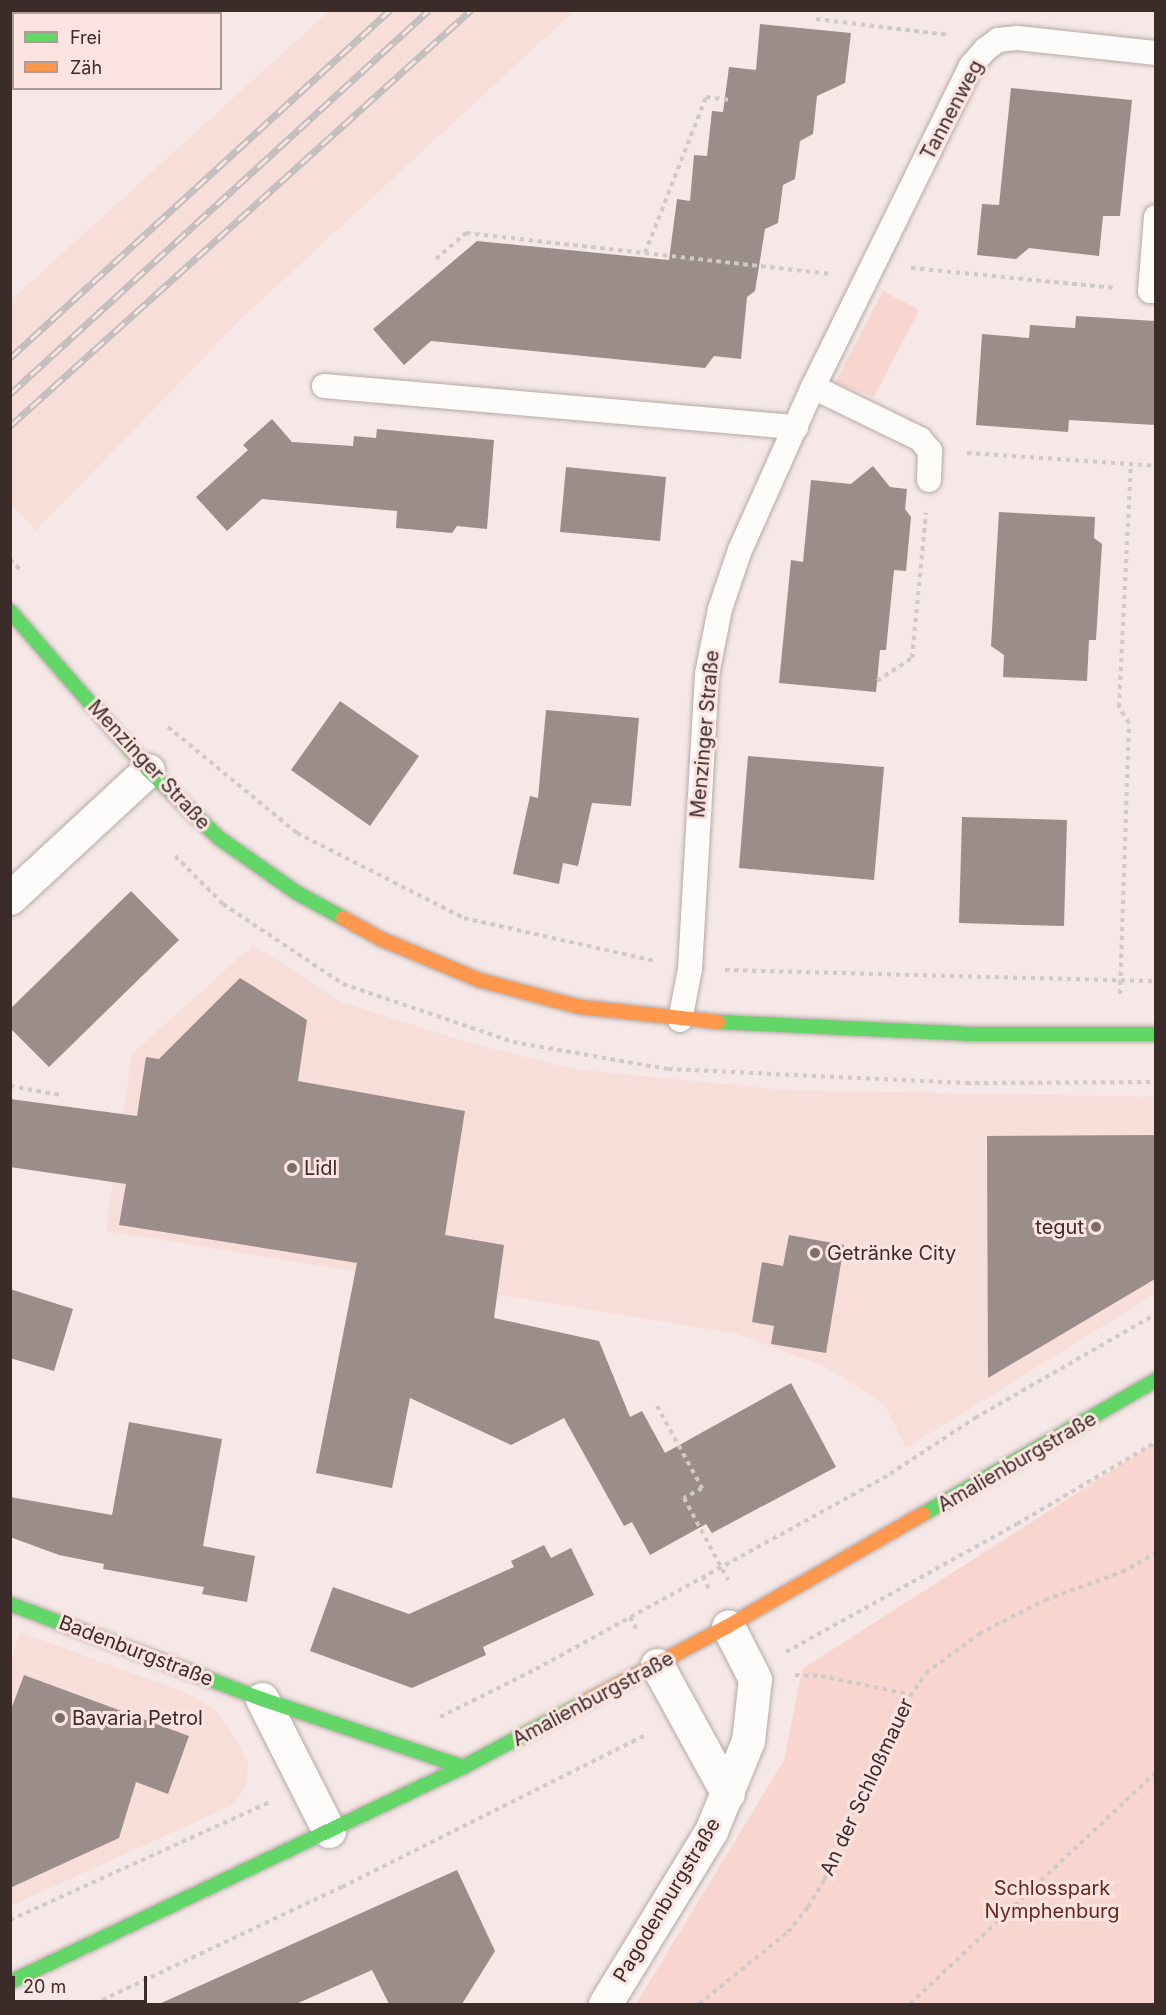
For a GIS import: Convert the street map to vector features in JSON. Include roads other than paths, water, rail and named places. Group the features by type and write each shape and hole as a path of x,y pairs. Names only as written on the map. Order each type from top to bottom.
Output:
{"street":[{"name":"Menzinger Straße","path":"10,610 148,770 219,838 297,893 381,939 478,980 580,1007 680,1020 848,1031 1155,1034"},
{"path":"10,898 148,770"},
{"name":"Amalienburgstraße","path":"10,1982 464,1767 738,1620 1155,1380"},
{"name":"Badenburgstraße","path":"10,1605 262,1699 464,1767"},
{"name":"Pagodenburgstraße","path":"605,2004 711,1831 748,1741 755,1688 738,1620"},
{"name":"Pagodenburgstraße","path":"657,1665 728,1794"},
{"path":"262,1699 329,1831"}],"lane":[{"name":"Tannenweg","path":"813,387 971,66 998,40 1018,38 1155,53"},
{"path":"1153,291 1155,217"},
{"path":"324,386 796,427"},
{"path":"813,387 920,439 930,451 929,480"},
{"name":"Menzinger Straße","path":"680,1020 690,969 706,675 720,609 740,550 813,387"}],"railway":[{"path":"10,358 390,10"},
{"path":"10,394 429,10"},
{"path":"10,426 471,10"}],"place":[{"name":"Lidl","path":"292,1168"},
{"name":"tegut","path":"1096,1227"},
{"name":"Getränke City","path":"815,1253"},
{"name":"Bavaria Petrol","path":"60,1718"}],"park label":[{"name":"Schlosspark Nymphenburg","path":"1052,1900"}]}
